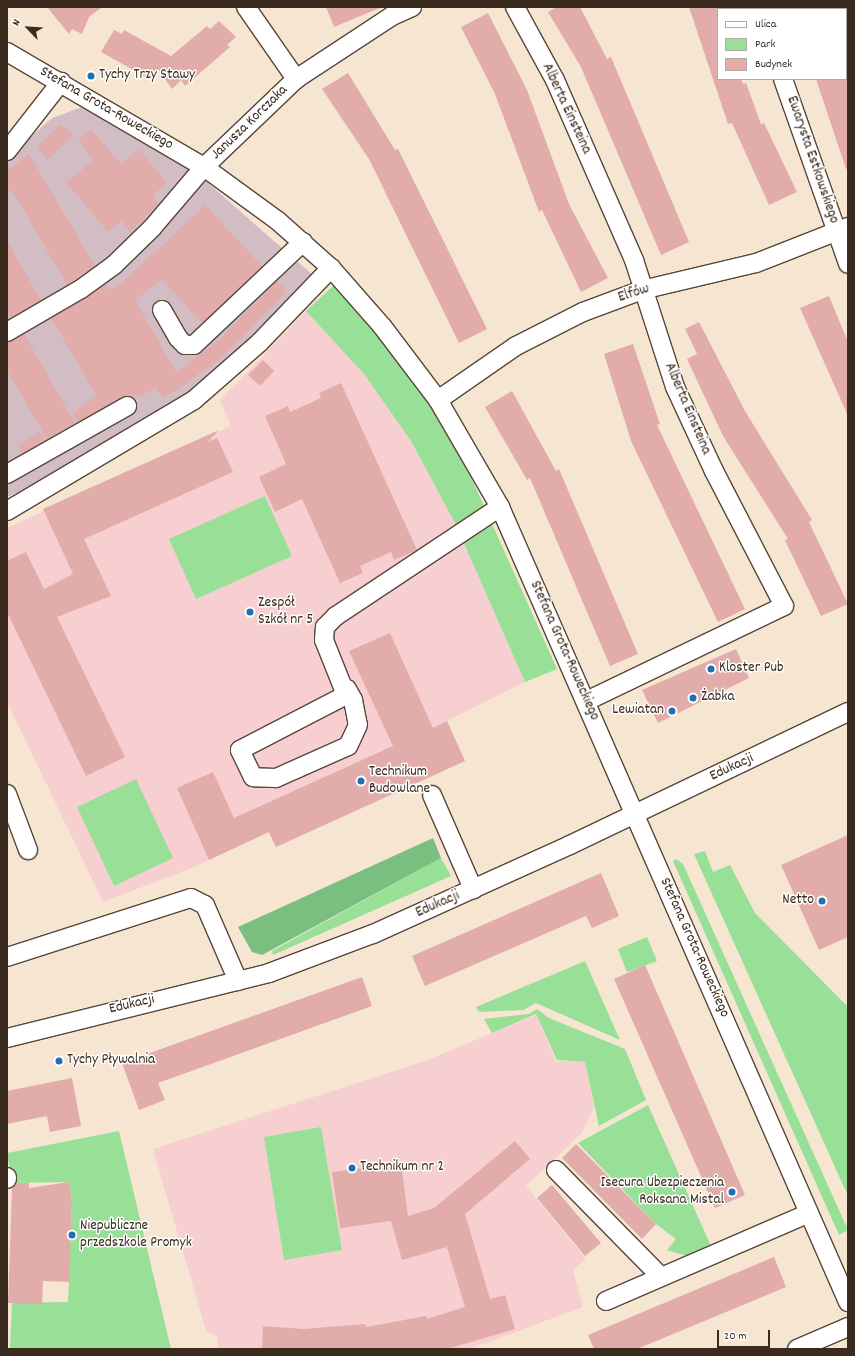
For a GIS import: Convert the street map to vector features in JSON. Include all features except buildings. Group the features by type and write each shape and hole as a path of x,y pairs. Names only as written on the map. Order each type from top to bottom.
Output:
{"street":[{"name":"Janusza Korczaka","path":"246,7 296,79"},
{"name":"Janusza Korczaka","path":"204,167 296,79 389,11 412,7"},
{"name":"Alberta Einsteina","path":"515,7 555,80 634,260 642,290 682,401 714,471 784,606 587,701"},
{"name":"Stefana Grota-Roweckiego","path":"7,52 204,167 303,242 331,268 382,326 438,400 500,506 587,701 848,1302"},
{"name":"Ewarysta Estkowskiego","path":"783,80 842,230 848,264"},
{"path":"7,151 60,82"},
{"path":"7,332 81,289 114,265 152,228 204,167"},
{"name":"Elfów","path":"438,400 538,333 642,290 756,263 842,230"},
{"path":"162,310 178,338 185,344 194,345 303,242"},
{"path":"7,511 194,400 260,342 331,268"},
{"path":"7,474 126,406"},
{"path":"347,689 342,700 240,750 253,776 276,778 348,746 358,726 354,700 347,689 324,640 325,627 336,616 500,506"},
{"name":"Edukacji","path":"7,1038 269,973 373,934 474,889 848,712"},
{"path":"7,794 28,850"},
{"path":"432,795 474,889"},
{"path":"7,957 190,898 200,900 238,981"},
{"path":"556,1170 660,1276"},
{"path":"606,1301 660,1276 809,1213"},
{"path":"797,1349 848,1327"}],"shaded area":[{"path":"85,106 192,169 323,284 203,400 160,432 7,497 7,158 52,118"},
{"name":"Zespół Szkół nr 5","path":"306,311 364,374 411,441 455,523 525,682 447,721 465,761 276,847 268,832 194,867 103,902 7,702 7,528 231,426 220,400"},
{"name":"Technikum nr 2","path":"536,1015 556,1061 585,1062 594,1107 582,1133 526,1186 586,1259 573,1270 583,1307 469,1349 218,1349 217,1336 206,1331 153,1149 425,1061"}],"green space":[{"path":"333,286 385,345 430,406 467,468 557,669 525,682 455,523 411,441 364,374 306,311"},
{"path":"265,496 292,556 196,599 169,539"},
{"path":"136,779 173,858 114,886 77,807"},
{"path":"433,838 441,858 262,955 252,952 238,927"},
{"path":"705,851 713,872 730,865 755,913 848,1007 848,1196 694,854"},
{"path":"441,858 451,876 273,955 272,951"},
{"path":"676,859 683,864 848,1230 839,1235 673,861"},
{"path":"647,937 657,961 627,972 618,949"},
{"path":"585,961 620,1040 536,1003 523,1010 479,1012 476,1007"},
{"path":"537,1009 549,1018 625,1049 646,1100 599,1126 585,1062 557,1060 536,1014 492,1033 484,1019 529,1014"},
{"path":"648,1105 711,1246 690,1257 667,1250 676,1239 656,1224 578,1143"},
{"path":"321,1127 342,1250 284,1260 264,1137"},
{"name":"Niepubliczne przedszkole Promyk","path":"119,1131 171,1349 10,1349 12,1303 68,1302 72,1201 69,1182 12,1183 7,1153"}],"place":[{"name":"Tychy Trzy Stawy","path":"91,76"},
{"name":"Zespół Szkół nr 5","path":"250,612"},
{"name":"Kloster Pub","path":"711,669"},
{"name":"Żabka","path":"693,698"},
{"name":"Lewiatan","path":"672,711"},
{"name":"Technikum Budowlane","path":"361,781"},
{"name":"Netto","path":"822,901"},
{"name":"Tychy Pływalnia","path":"59,1061"},
{"name":"Technikum nr 2","path":"352,1168"},
{"name":"Isecura Ubezpieczenia Roksana Mistal","path":"732,1192"},
{"name":"Niepubliczne przedszkole Promyk","path":"72,1235"}]}
